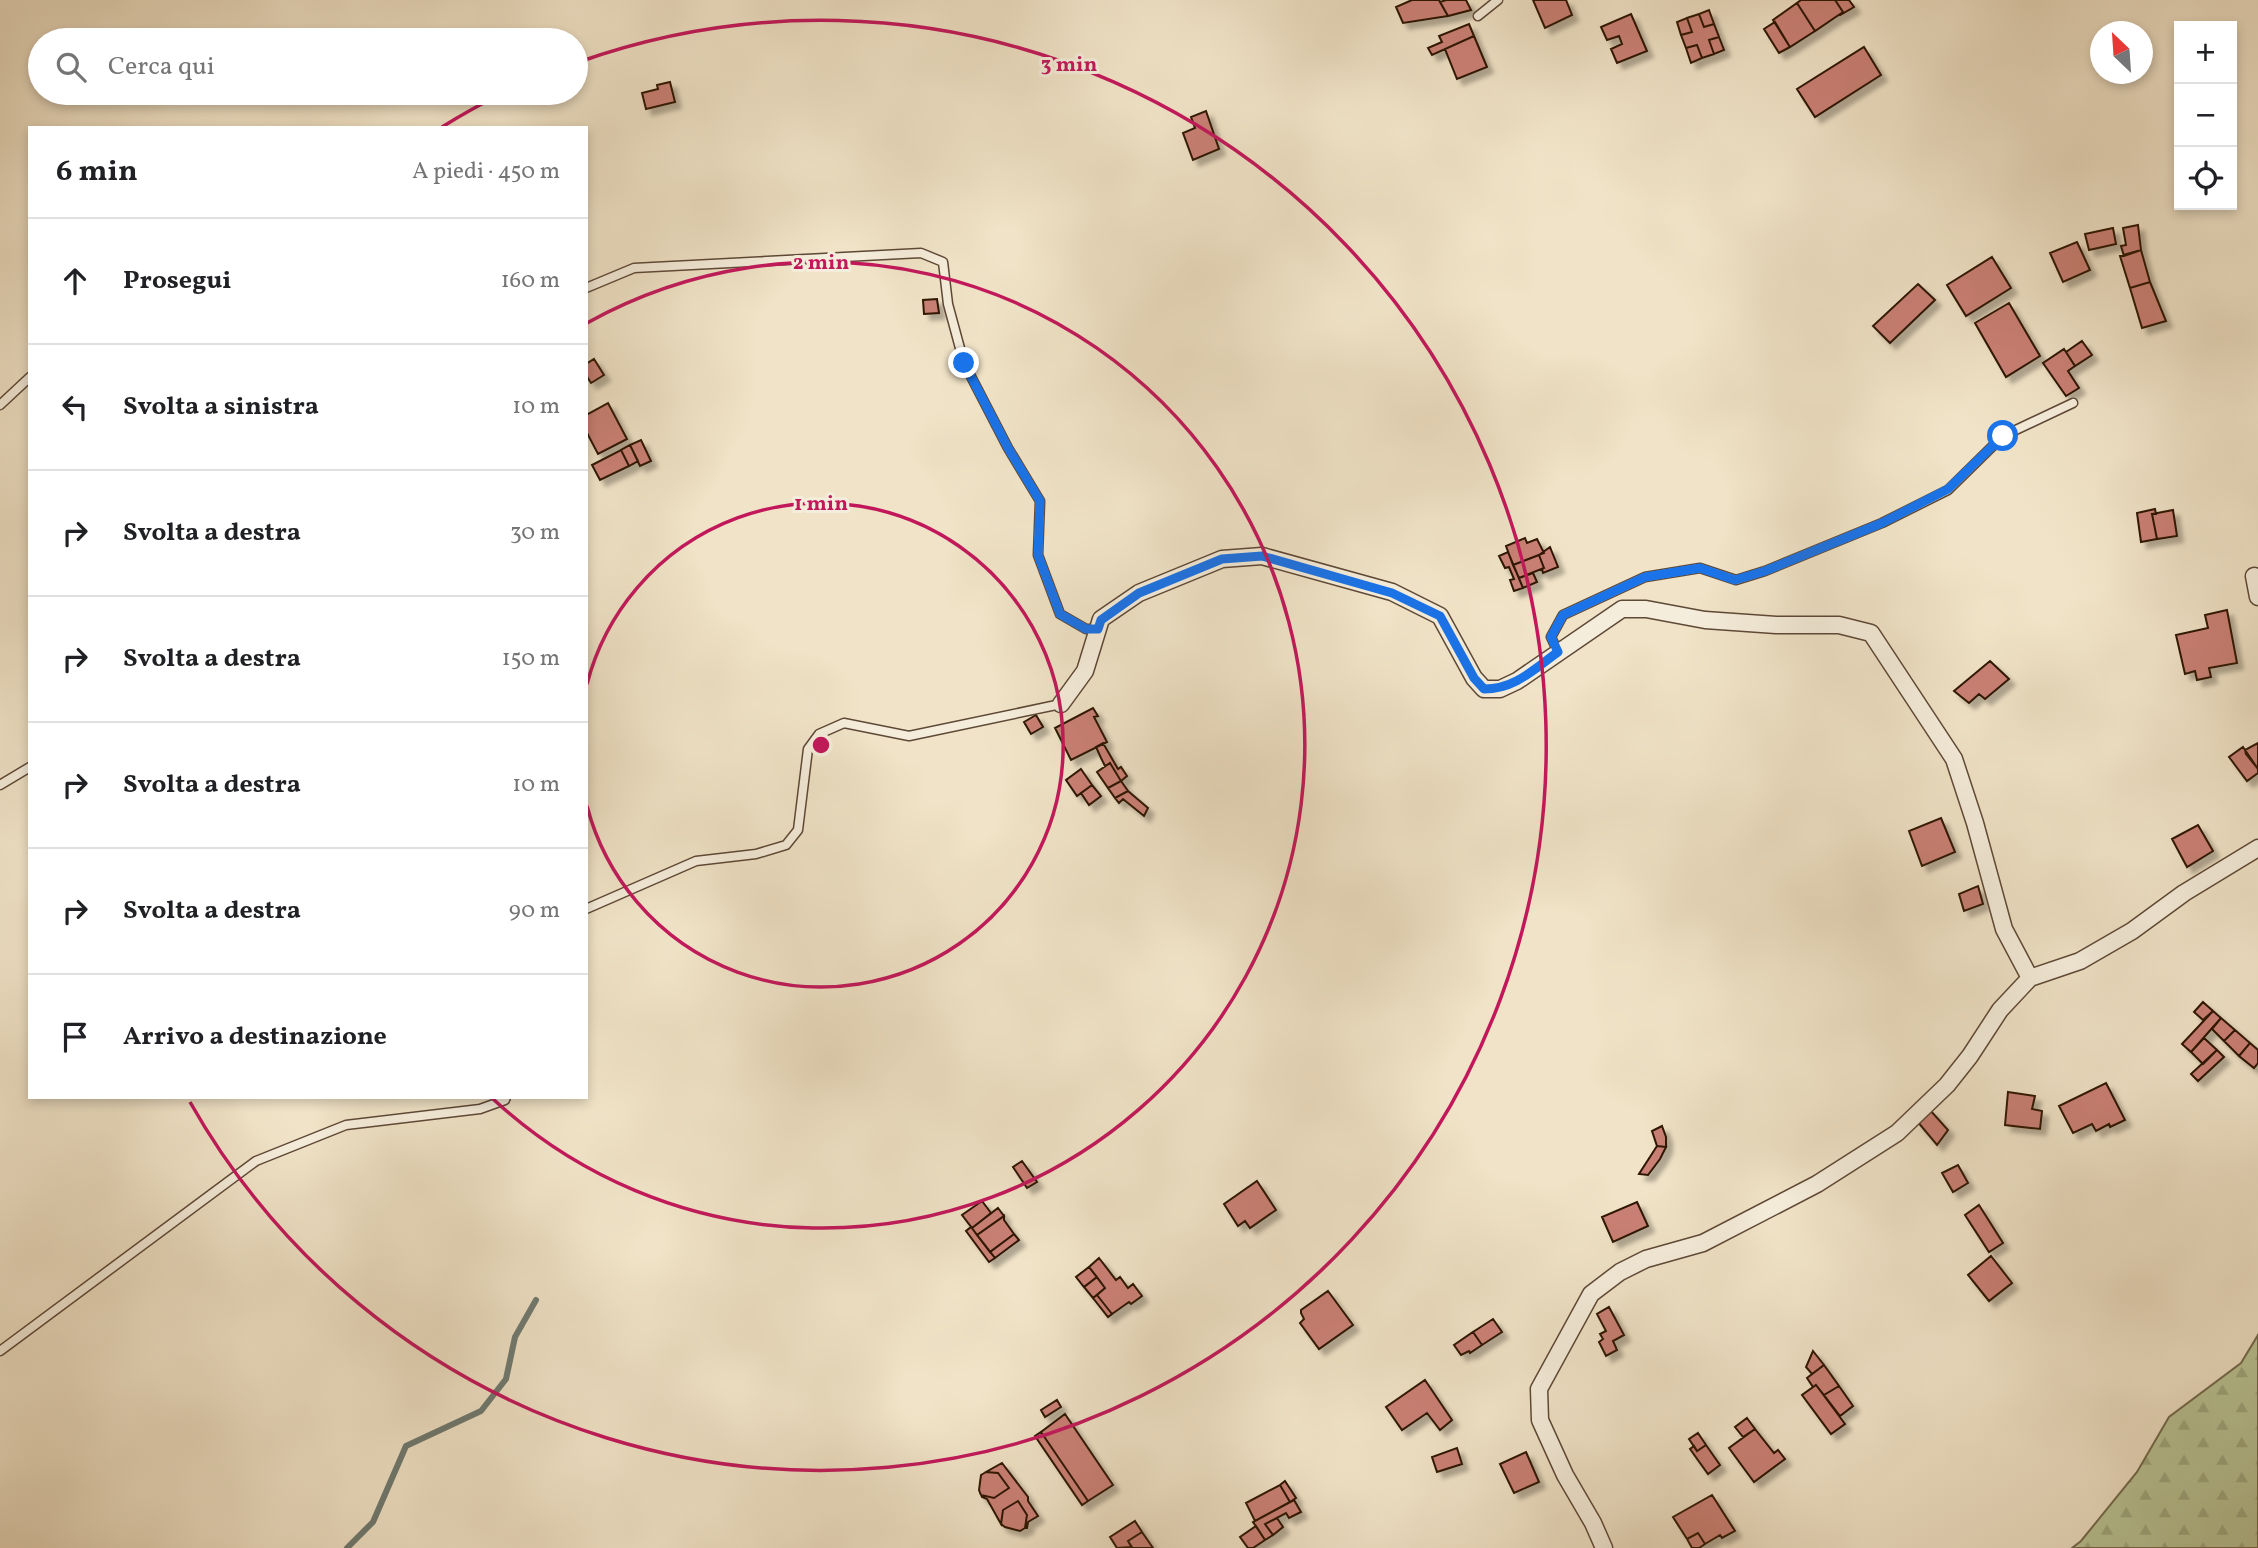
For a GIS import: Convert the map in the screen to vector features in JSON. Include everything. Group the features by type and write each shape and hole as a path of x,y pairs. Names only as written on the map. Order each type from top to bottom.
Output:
{"street":[{"path":"1061,704 1085,671 1101,620 1139,593 1222,559 1262,556 1392,593 1440,616 1474,678 1484,689 1500,689 1517,681 1622,609 1729,622 1839,625 1871,633 1954,759 2004,929 2030,978"},
{"path":"2254,576 2258,597"},
{"path":"1604,1548 1559,1463 1540,1420 1539,1389 1591,1294 1620,1272 1646,1259 1703,1242 1817,1184 1897,1133 1947,1085 2000,1010 2030,978 2080,961 2133,931 2184,893 2258,848"}],"lane":[{"path":"1478,16 1498,0"},
{"path":"588,287 634,268 922,253 943,262 948,304 964,363 1008,448 1040,501 1038,555 1060,614 1086,629 1098,629"},
{"path":"0,405 28,379"},
{"path":"1558,652 1551,637 1563,615 1645,577 1700,568 1735,580 1777,567 1882,523 1948,489 2003,436 2073,404"},
{"path":"588,908 696,861 757,854 786,845 798,830 808,749 819,734 845,723 909,736 1061,704"},
{"path":"0,785 28,768"},
{"path":"0,1351 256,1161 346,1125 480,1109 505,1099"}],"green space":[{"path":"2258,1335 2258,1548 2072,1548 2081,1541 2137,1472 2169,1417 2241,1363"}],"building":[{"path":"1412,0 1439,0 1448,16 1403,23 1396,7"},
{"path":"1466,0 1471,10 1448,16 1440,2"},
{"path":"1533,0 1566,0 1572,15 1545,28"},
{"path":"1801,0 1835,0 1843,12 1815,31 1797,3"},
{"path":"1835,0 1849,0 1854,7 1842,14"},
{"path":"1797,3 1815,31 1790,47 1773,20"},
{"path":"1709,10 1714,24 1704,27 1699,14"},
{"path":"1631,14 1647,51 1617,63 1611,49 1622,44 1619,36 1607,40 1601,27"},
{"path":"1699,14 1704,27 1714,24 1719,37 1709,40 1714,54 1702,58 1697,45 1686,48 1681,35 1692,32 1687,18"},
{"path":"1687,18 1692,32 1681,35 1677,22"},
{"path":"1775,22 1790,47 1779,53 1764,29"},
{"path":"1469,24 1474,36 1432,55 1428,48 1442,42 1439,36"},
{"path":"1474,36 1487,67 1457,79 1445,49"},
{"path":"1719,37 1724,50 1714,54 1709,40"},
{"path":"1697,45 1702,58 1691,63 1686,48"},
{"path":"1864,47 1881,75 1815,117 1797,89"},
{"path":"670,82 675,102 646,109 642,93 658,89 657,85"},
{"path":"1206,111 1219,149 1193,160 1183,133 1195,128 1191,117"},
{"path":"2138,225 2141,250 2124,256 2121,246 2126,245 2123,228"},
{"path":"2113,228 2116,244 2089,250 2085,234"},
{"path":"2077,242 2090,270 2063,282 2050,253"},
{"path":"2141,250 2150,282 2130,288 2120,256"},
{"path":"1992,257 2011,288 1966,316 1947,285"},
{"path":"2150,282 2166,321 2142,328 2130,288"},
{"path":"1918,284 1935,300 1890,343 1873,326"},
{"path":"937,299 939,313 924,314 923,300"},
{"path":"2009,303 2040,356 2006,377 1975,323"},
{"path":"2082,341 2092,355 2075,366 2066,352"},
{"path":"2064,349 2075,366 2068,371 2079,388 2066,396 2043,363"},
{"path":"594,359 604,375 591,383 588,378 588,363"},
{"path":"608,403 627,439 598,454 588,435 588,414"},
{"path":"641,440 651,461 640,466 630,445"},
{"path":"630,445 638,461 629,466 621,450"},
{"path":"621,450 629,466 600,480 592,465"},
{"path":"2155,509 2156,514 2152,514 2157,539 2141,542 2137,513"},
{"path":"2173,510 2177,536 2157,539 2152,514"},
{"path":"1525,538 1527,543 1537,539 1544,553 1513,565 1506,546"},
{"path":"1550,547 1558,567 1543,573 1539,555"},
{"path":"1508,552 1523,588 1514,591 1510,580 1514,579 1509,567 1505,568 1499,556"},
{"path":"1539,555 1544,568 1519,578 1513,565"},
{"path":"1533,573 1537,582 1523,588 1519,578"},
{"path":"2227,610 2237,663 2209,668 2211,677 2197,680 2195,671 2185,674 2176,635 2208,628 2205,615"},
{"path":"1990,661 2009,679 1985,699 1979,694 1969,703 1954,691"},
{"path":"1093,708 1098,716 1094,717 1107,742 1071,760 1055,728"},
{"path":"1036,715 1043,727 1031,734 1024,722"},
{"path":"1103,743 1118,769 1121,767 1127,776 1121,781 1110,763 1105,766 1101,758 1096,747"},
{"path":"2258,743 2258,769 2245,750"},
{"path":"2243,747 2258,769 2258,773 2247,781 2229,757"},
{"path":"1110,763 1121,781 1108,788 1097,772"},
{"path":"1081,769 1092,785 1077,796 1066,780"},
{"path":"1121,781 1128,791 1115,798 1108,788"},
{"path":"1092,785 1101,796 1089,805 1081,793"},
{"path":"1128,791 1148,808 1144,816 1123,799 1119,803 1115,798"},
{"path":"1941,818 1955,852 1922,866 1909,831"},
{"path":"2198,825 2213,851 2187,867 2172,839"},
{"path":"1978,886 1983,904 1964,911 1959,894"},
{"path":"2203,1002 2213,1011 2203,1020 2194,1012"},
{"path":"2213,1011 2221,1018 2191,1052 2182,1044"},
{"path":"2221,1018 2235,1030 2224,1041 2212,1029"},
{"path":"2235,1030 2250,1043 2239,1056 2224,1041"},
{"path":"2204,1038 2217,1050 2203,1064 2191,1052"},
{"path":"2250,1043 2258,1050 2258,1063 2254,1068 2239,1056"},
{"path":"2217,1050 2224,1057 2198,1081 2191,1074"},
{"path":"2106,1083 2125,1120 2096,1131 2092,1124 2073,1133 2059,1106"},
{"path":"2008,1092 2035,1096 2032,1109 2042,1111 2040,1129 2005,1125"},
{"path":"1930,1110 1948,1130 1937,1145 1917,1121"},
{"path":"1662,1126 1666,1147 1657,1146 1652,1131"},
{"path":"1657,1146 1666,1147 1660,1159 1648,1175 1639,1174"},
{"path":"1022,1161 1037,1182 1027,1188 1013,1167"},
{"path":"1958,1165 1968,1183 1953,1192 1942,1173"},
{"path":"1257,1181 1276,1210 1250,1228 1245,1221 1238,1226 1224,1204"},
{"path":"982,1201 991,1213 972,1228 962,1215"},
{"path":"1637,1202 1648,1226 1613,1242 1602,1217"},
{"path":"1979,1205 2003,1243 1989,1252 1965,1215"},
{"path":"998,1208 1004,1216 977,1235 972,1228"},
{"path":"1004,1216 1014,1234 990,1252 977,1235"},
{"path":"971,1227 995,1258 989,1262 966,1231"},
{"path":"1014,1234 1019,1240 995,1258 990,1252"},
{"path":"1991,1256 2012,1283 1989,1301 1968,1275"},
{"path":"1099,1258 1116,1280 1120,1277 1128,1288 1133,1284 1142,1296 1112,1314 1097,1295 1105,1288 1089,1267"},
{"path":"1089,1267 1097,1277 1084,1287 1076,1277"},
{"path":"1097,1277 1105,1288 1093,1298 1084,1287"},
{"path":"1328,1291 1353,1325 1319,1349 1300,1323 1304,1319 1301,1310"},
{"path":"1097,1295 1112,1314 1108,1317 1093,1298"},
{"path":"1609,1307 1624,1335 1613,1341 1617,1350 1606,1356 1599,1342 1603,1339 1600,1334 1606,1331 1597,1314"},
{"path":"1493,1319 1502,1332 1482,1345 1473,1332"},
{"path":"1473,1332 1482,1345 1461,1355 1454,1345"},
{"path":"1813,1351 1824,1365 1812,1374 1806,1367"},
{"path":"1824,1365 1839,1386 1824,1395 1816,1385 1813,1387 1807,1378"},
{"path":"1425,1380 1452,1420 1440,1430 1427,1413 1402,1430 1386,1407"},
{"path":"1816,1385 1845,1424 1831,1434 1802,1395"},
{"path":"1839,1386 1853,1406 1840,1416 1824,1395"},
{"path":"1057,1400 1061,1407 1045,1417 1041,1410"},
{"path":"1065,1414 1113,1485 1088,1501 1041,1432"},
{"path":"1747,1418 1755,1429 1743,1437 1735,1427"},
{"path":"1755,1429 1774,1453 1778,1450 1785,1459 1754,1482 1729,1448"},
{"path":"1041,1432 1088,1501 1082,1505 1035,1436"},
{"path":"1698,1433 1706,1445 1697,1451 1689,1439"},
{"path":"1706,1445 1720,1465 1708,1474 1690,1449 1694,1446 1697,1451"},
{"path":"1457,1448 1462,1464 1437,1472 1432,1457"},
{"path":"1526,1452 1539,1482 1514,1493 1500,1464"},
{"path":"1002,1463 1028,1497 1038,1516 1028,1522 1027,1528 1027,1515 1018,1501 1003,1510 1001,1524 987,1499 981,1495 994,1498 1009,1488 998,1473 986,1472"},
{"path":"986,1472 998,1473 1009,1488 994,1498 981,1495 981,1475"},
{"path":"1285,1481 1296,1498 1290,1502 1280,1485"},
{"path":"1280,1485 1290,1502 1255,1521 1246,1503"},
{"path":"1712,1495 1735,1531 1722,1538 1720,1535 1705,1544 1698,1533 1687,1539 1673,1517"},
{"path":"1294,1500 1301,1512 1289,1518 1286,1513 1265,1524 1273,1535 1265,1540 1253,1522"},
{"path":"1018,1501 1027,1515 1025,1528 1020,1531 1001,1524 1003,1510"},
{"path":"1277,1518 1283,1527 1273,1535 1265,1524"},
{"path":"1135,1521 1142,1532 1128,1541 1132,1547 1117,1548 1110,1537"},
{"path":"1256,1526 1265,1540 1253,1548 1248,1548 1240,1537"},
{"path":"1142,1532 1153,1548 1132,1548 1128,1541"},
{"path":"1698,1533 1705,1544 1692,1548 1687,1539"}],"waterway":[{"path":"347,1548 373,1522 406,1446 481,1411 506,1379 515,1337 536,1300"}],"route":[{"path":"964,363 1008,448 1040,501 1038,555 1060,614 1086,629 1098,629 1101,620 1139,593 1222,559 1262,556 1392,593 1440,616 1474,678 1484,689 1500,689 1517,681 1558,652 1551,637 1563,615 1645,577 1700,568 1735,580 1765,571 1882,523 1948,489 2003,436"}]}
